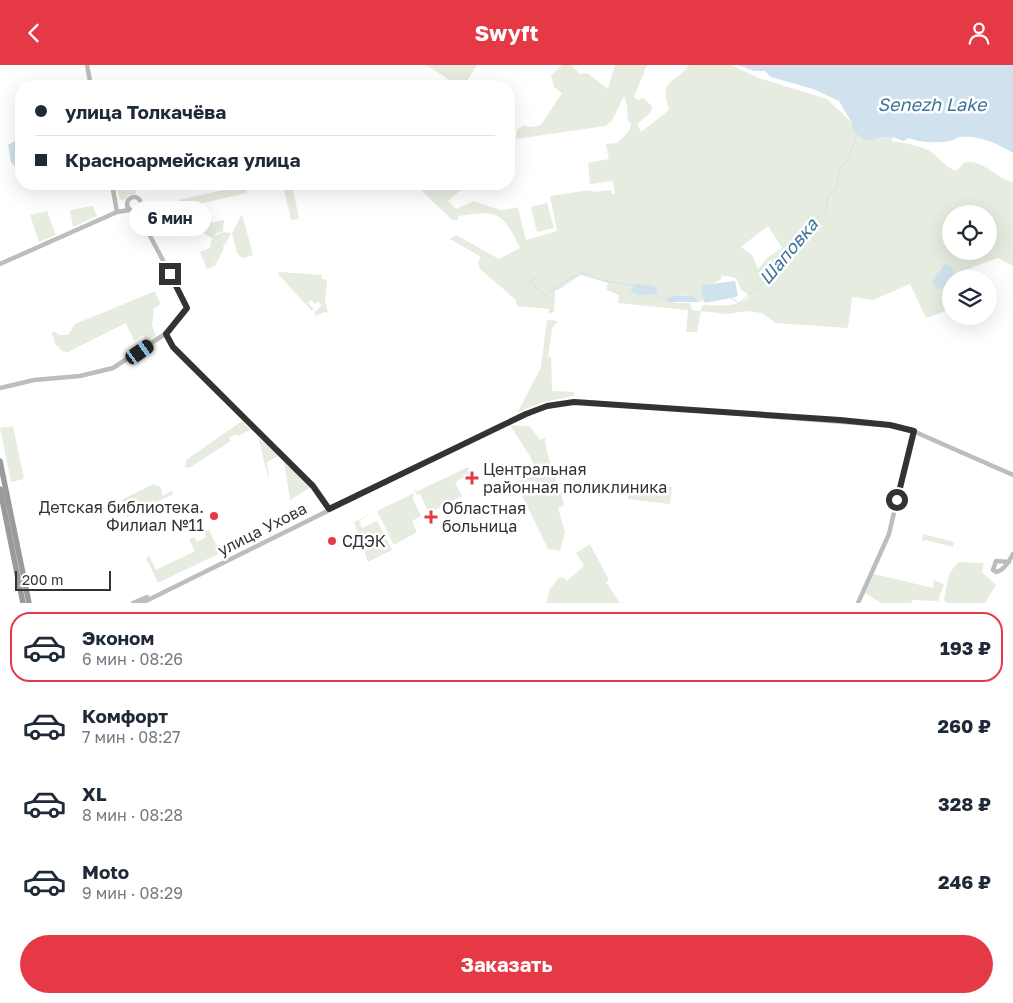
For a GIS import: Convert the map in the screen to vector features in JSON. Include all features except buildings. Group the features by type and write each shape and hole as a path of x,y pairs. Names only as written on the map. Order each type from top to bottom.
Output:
{"highway":[{"path":"0,461 29,603"},
{"path":"0,489 23,603"}],"street":[{"path":"86,65 90,80"},
{"path":"114,190 119,212"},
{"path":"0,388 31,381 80,376 111,369 166,334 184,313 187,308 185,301 131,208 118,201"},
{"path":"0,264 131,208"},
{"path":"166,334 181,355 313,486 329,509"},
{"name":"улица Ухова","path":"133,603 156,594 541,408 560,403 586,402 888,425 914,431 1013,475"},
{"path":"858,603 889,534 914,431"},
{"path":"1008,562 996,561 993,568 998,572 1008,562 1013,554"},
{"name":"улица Ухова","path":"142,603 156,594"}],"shaded area":[{"path":"426,65 477,65 468,80 450,80"},
{"path":"562,65 571,65 580,74 587,73 608,89 615,65 647,65 634,97 638,100 643,98 652,106 651,112 637,124 641,132 669,110 666,99 667,87 689,65 731,65 759,78 827,99 852,123 876,138 893,137 892,141 922,148 931,152 956,171 965,162 972,162 984,166 1000,177 1013,182 1013,266 997,258 997,205 942,205 942,260 992,260 964,270 942,270 942,312 926,318 910,284 873,300 852,297 848,328 776,323 762,313 746,311 727,314 701,311 697,332 686,332 688,310 618,303 619,295 606,290 608,283 581,275 555,291 554,311 548,314 549,309 517,306 516,300 480,269 478,262 481,257 450,239 456,235 499,259 520,248 503,220 497,216 482,213 458,216 458,220 452,220 421,190 460,190 448,201 456,209 474,201 500,210 518,208 526,240 557,231 550,196 590,190 594,192 611,190 612,194 615,194 613,181 590,184 588,163 609,159 606,144 617,143 630,130 631,123 628,121 627,105 624,96 612,121 605,126 516,139 517,130 524,125 530,127 541,125 562,93 554,87 551,75","holes":["768,226 782,248 768,257 758,269 752,255 741,247","721,275 736,278 741,290 750,296 734,304 703,305 700,311 692,310 690,303 675,303 669,297 685,295 693,297 699,302 706,300 701,291 703,286 721,279"]},
{"path":"117,190 135,190 136,194 128,195 123,201 120,199"},
{"path":"223,190 246,190 247,193 181,208 179,200"},
{"path":"284,190 293,190 299,219 291,220"},
{"path":"547,203 554,228 537,232 531,207"},
{"path":"93,206 97,216 73,227 70,210"},
{"path":"47,211 56,235 39,242 30,215"},
{"path":"242,214 253,255 242,258 237,253 232,233"},
{"path":"224,220 223,232 217,233 213,237 224,232 231,233 226,244 223,245 224,248 221,254 215,251 221,255 216,264 209,249 216,265 207,269 200,252 210,248 212,239 220,243 193,227 213,222 215,227 214,222"},
{"path":"279,272 322,275 321,279 327,280 325,300 328,313 325,312 315,316 315,312 322,305 318,301 315,304 311,300 308,303 313,308 312,311 278,274"},
{"path":"155,292 161,304 154,308 152,325 156,336 147,342 143,335 134,341 126,323 68,352 62,351 56,345 52,334 53,331 60,335 68,335 75,324"},
{"path":"547,320 558,321 552,328 548,358 551,356 552,391 574,392 574,396 543,402 518,412 541,367"},
{"path":"242,421 250,430 238,436 236,434 229,438 231,441 189,468 185,467 186,460"},
{"path":"510,425 530,426 540,440 545,438 548,455 564,505 558,508 565,532 560,551 548,549 516,483 536,470 528,453"},
{"path":"13,426 24,479 11,482 0,428"},
{"path":"260,439 278,456 267,462 269,480 259,441"},
{"path":"284,461 311,487 290,500"},
{"path":"468,467 471,474 455,482 462,496 429,513 420,494 417,495 414,489 418,491"},
{"path":"629,483 672,487 670,504 628,499"},
{"path":"153,484 161,487 162,496 172,491 173,494 127,517 128,513 121,506 123,499"},
{"path":"411,491 415,496 412,497 421,516 412,521 417,532 394,545 377,511 412,494"},
{"path":"373,513 359,521 362,528 377,521 392,550 368,562 354,522"},
{"path":"209,530 220,553 158,583 146,558 149,556 156,570 195,551 189,539 194,537 197,542 206,537 204,532"},
{"path":"923,534 954,542 953,547 926,540 922,542"},
{"path":"590,544 609,580 606,582 620,603 547,603 549,591 558,578 563,577 567,581 584,566 576,553"},
{"path":"958,562 984,563 982,572 996,585 985,603 947,603 944,600 949,574"},
{"path":"874,574 933,588 934,580 944,584 938,601 912,600 911,603 881,603 865,593"}],"water":[{"name":"Senezh Lake","path":"738,65 1013,65 1013,153 995,143 975,137 960,137 950,141 934,142 918,141 909,138 903,141 893,137 876,138 873,141 863,139 852,129 852,123 839,101 813,89 771,77 765,71 754,71"},
{"path":"15,141 15,167 11,162 8,145"},
{"path":"945,264 952,267 953,270 942,270 942,288 937,289 932,281"},
{"path":"735,281 738,295 736,297 705,303 701,291 703,285"},
{"path":"636,284 654,286 658,290 648,295 637,294 630,291"},
{"path":"678,295 693,296 699,302 667,302 668,297"}],"waterway":[{"name":"Шаповка","path":"731,298 739,303 768,279 780,262 789,254 809,223 826,210 828,196 837,187 839,170 848,160 857,134"},
{"name":"Шаповка","path":"536,279 529,281 545,295 572,277 583,273 602,280 634,286"},
{"name":"Шаповка","path":"654,293 662,299 668,299"}],"place":[{"name":"Центральная районная поликлиника","path":"472,478"},
{"name":"Детская библиотека. Филиал №11","path":"214,516"},
{"name":"Областная больница","path":"431,517"},
{"name":"СДЭК","path":"332,541"}],"route":[{"path":"170,274 187,306 187,310 166,334 173,347 313,486 329,509 526,414 547,406 574,402 736,415 840,420 903,427 914,431 897,500"}]}
